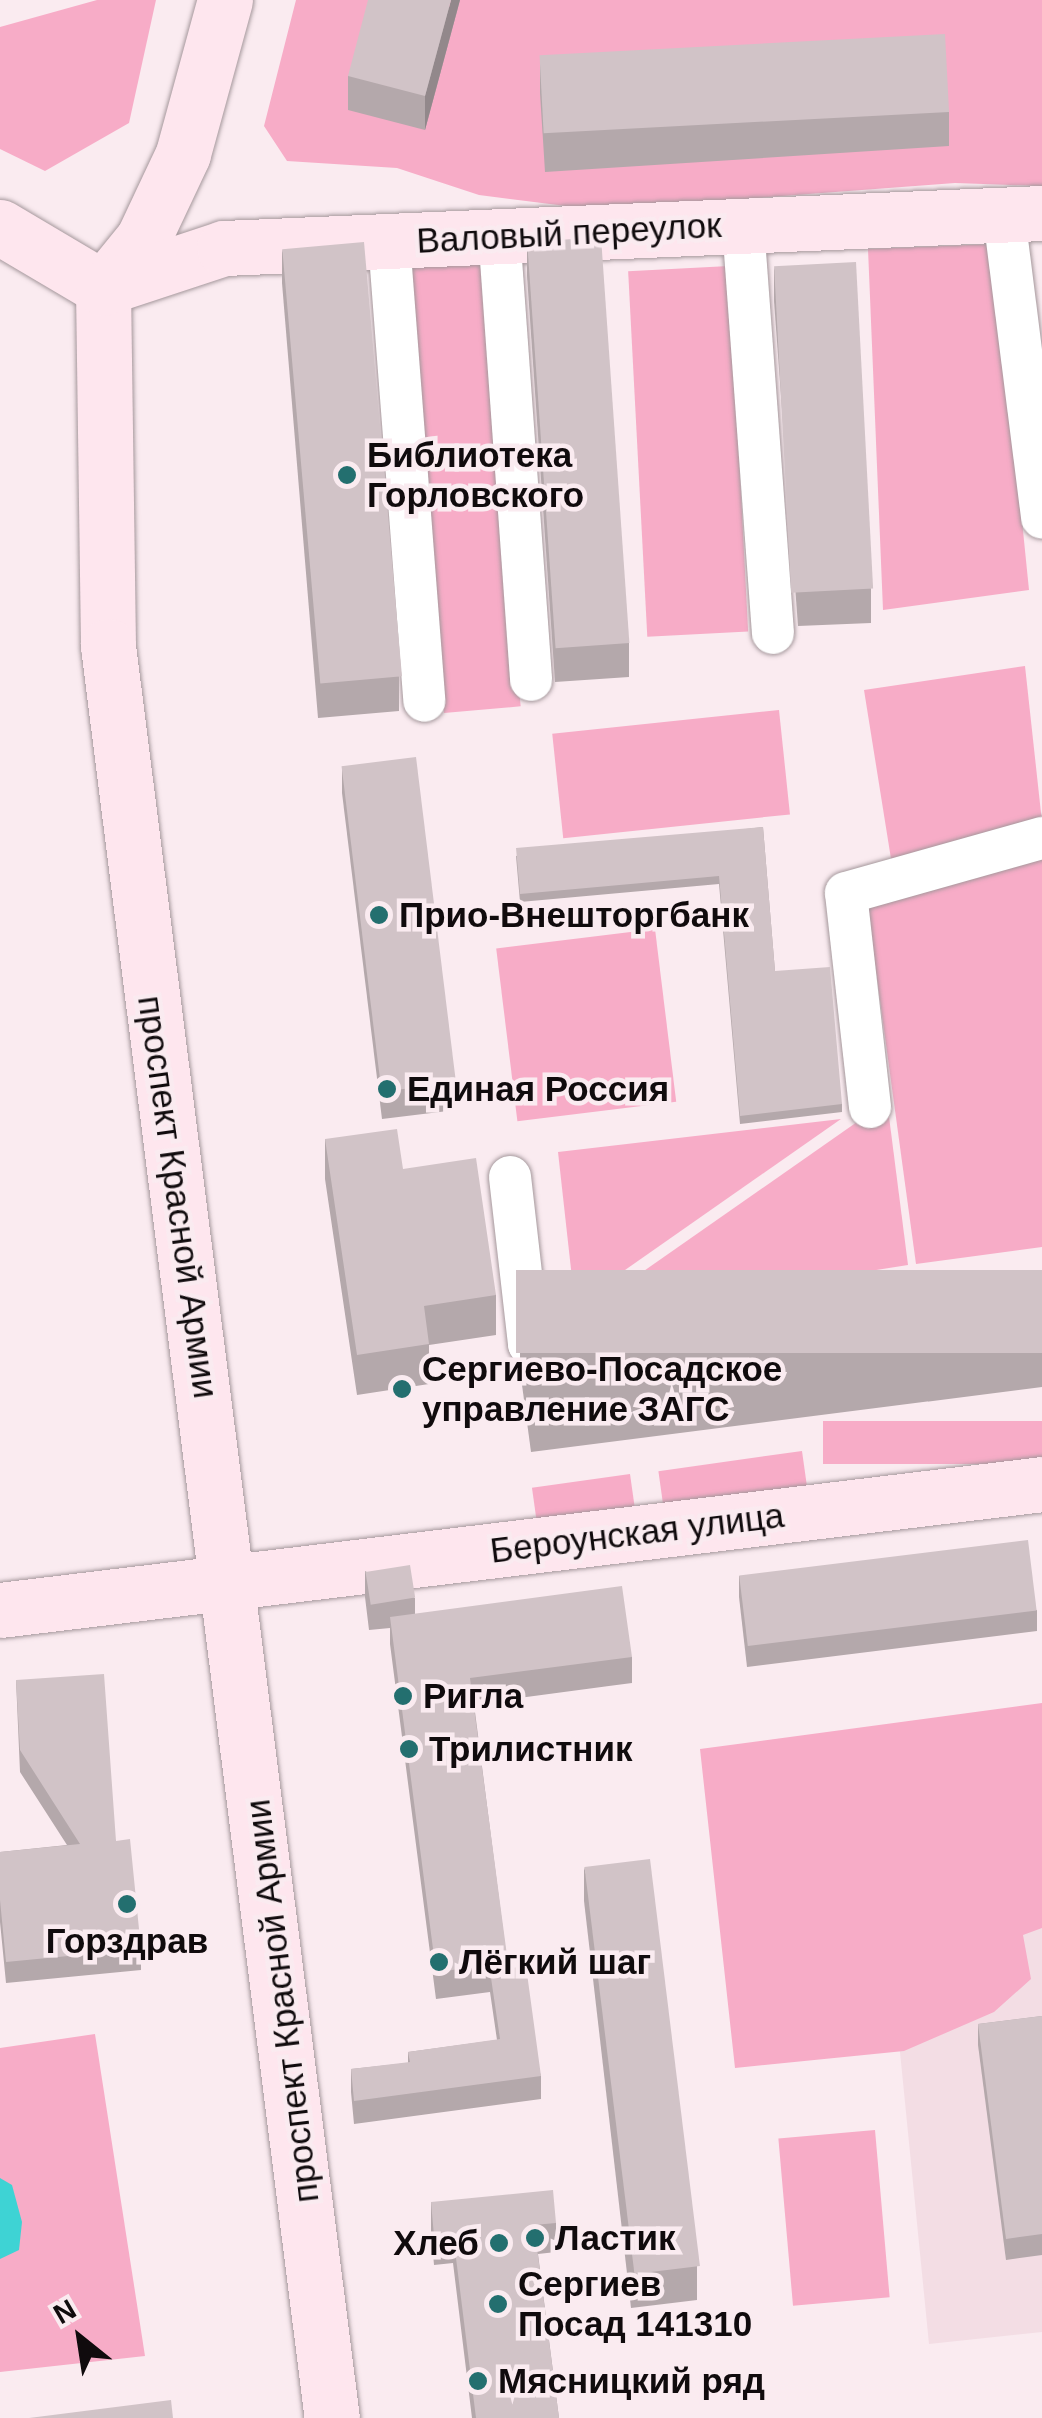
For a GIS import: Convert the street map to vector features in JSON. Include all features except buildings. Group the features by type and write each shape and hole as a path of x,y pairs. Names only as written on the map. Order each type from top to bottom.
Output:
{"main road":[{"path":"0,227 103,288 143,239 182,154 225,0"},
{"name":"Валовый переулок","path":"103,288 224,248 499,232 1023,214"},
{"name":"проспект Красной Армии","path":"103,288 108,646 231,1580 332,2418"},
{"name":"Бероунская улица","path":"0,1610 1042,1484"}],"street":[{"path":"1023,214 1042,518"},
{"path":"744,225 773,633"},
{"path":"499,232 531,680"},
{"path":"389,241 424,701"},
{"path":"870,1107 846,893 1042,838"},
{"path":"510,1177 529,1344 608,1334"}],"shaded area":[{"path":"97,0 156,0 129,123 45,171 0,149 0,27"},
{"path":"296,0 1042,0 1042,186 955,183 598,210 479,195 397,168 287,161 264,126"},
{"path":"994,244 1029,590 883,610 868,249"},
{"path":"481,253 521,706 444,713 404,260"},
{"path":"729,266 748,631 647,637 628,271"},
{"path":"1025,666 1042,822 892,865 864,690"},
{"path":"779,710 790,814 563,838 552,734"},
{"path":"1042,848 1042,1247 916,1264 866,898"},
{"path":"655,929 676,1102 517,1121 496,948"},
{"path":"887,1101 908,1265 578,1317"},
{"path":"841,1119 575,1305 558,1152"},
{"path":"823,1421 1042,1421 1042,1464 823,1464"},
{"path":"802,1451 808,1496 665,1516 658,1471"},
{"path":"630,1474 636,1515 538,1528 532,1488"},
{"path":"1042,1703 1042,1928 1023,1935 1031,1979 994,2012 904,2051 735,2068 700,1749"},
{"path":"1042,1885 1042,2332 929,2344 885,1901"},
{"path":"95,2034 145,2356 0,2372 0,2048"},
{"path":"875,2130 890,2297 793,2306 778,2138"}],"water":[{"path":"0,2178 12,2185 22,2222 19,2250 0,2259"}],"place":[{"name":"Библиотека Горловского","path":"347,475"},
{"name":"Прио-Внешторгбанк","path":"379,915"},
{"name":"Единая Россия","path":"387,1089"},
{"name":"Сергиево-Посадское управление ЗАГС","path":"402,1389"},
{"name":"Ригла","path":"403,1696"},
{"name":"Трилистник","path":"409,1749"},
{"name":"Горздрав","path":"127,1904"},
{"name":"Лёгкий шаг","path":"439,1962"},
{"name":"Ластик","path":"535,2238"},
{"name":"Хлеб","path":"499,2243"},
{"name":"Сергиев Посад 141310","path":"498,2304"},
{"name":"Мясницкий ряд","path":"478,2381"}]}
